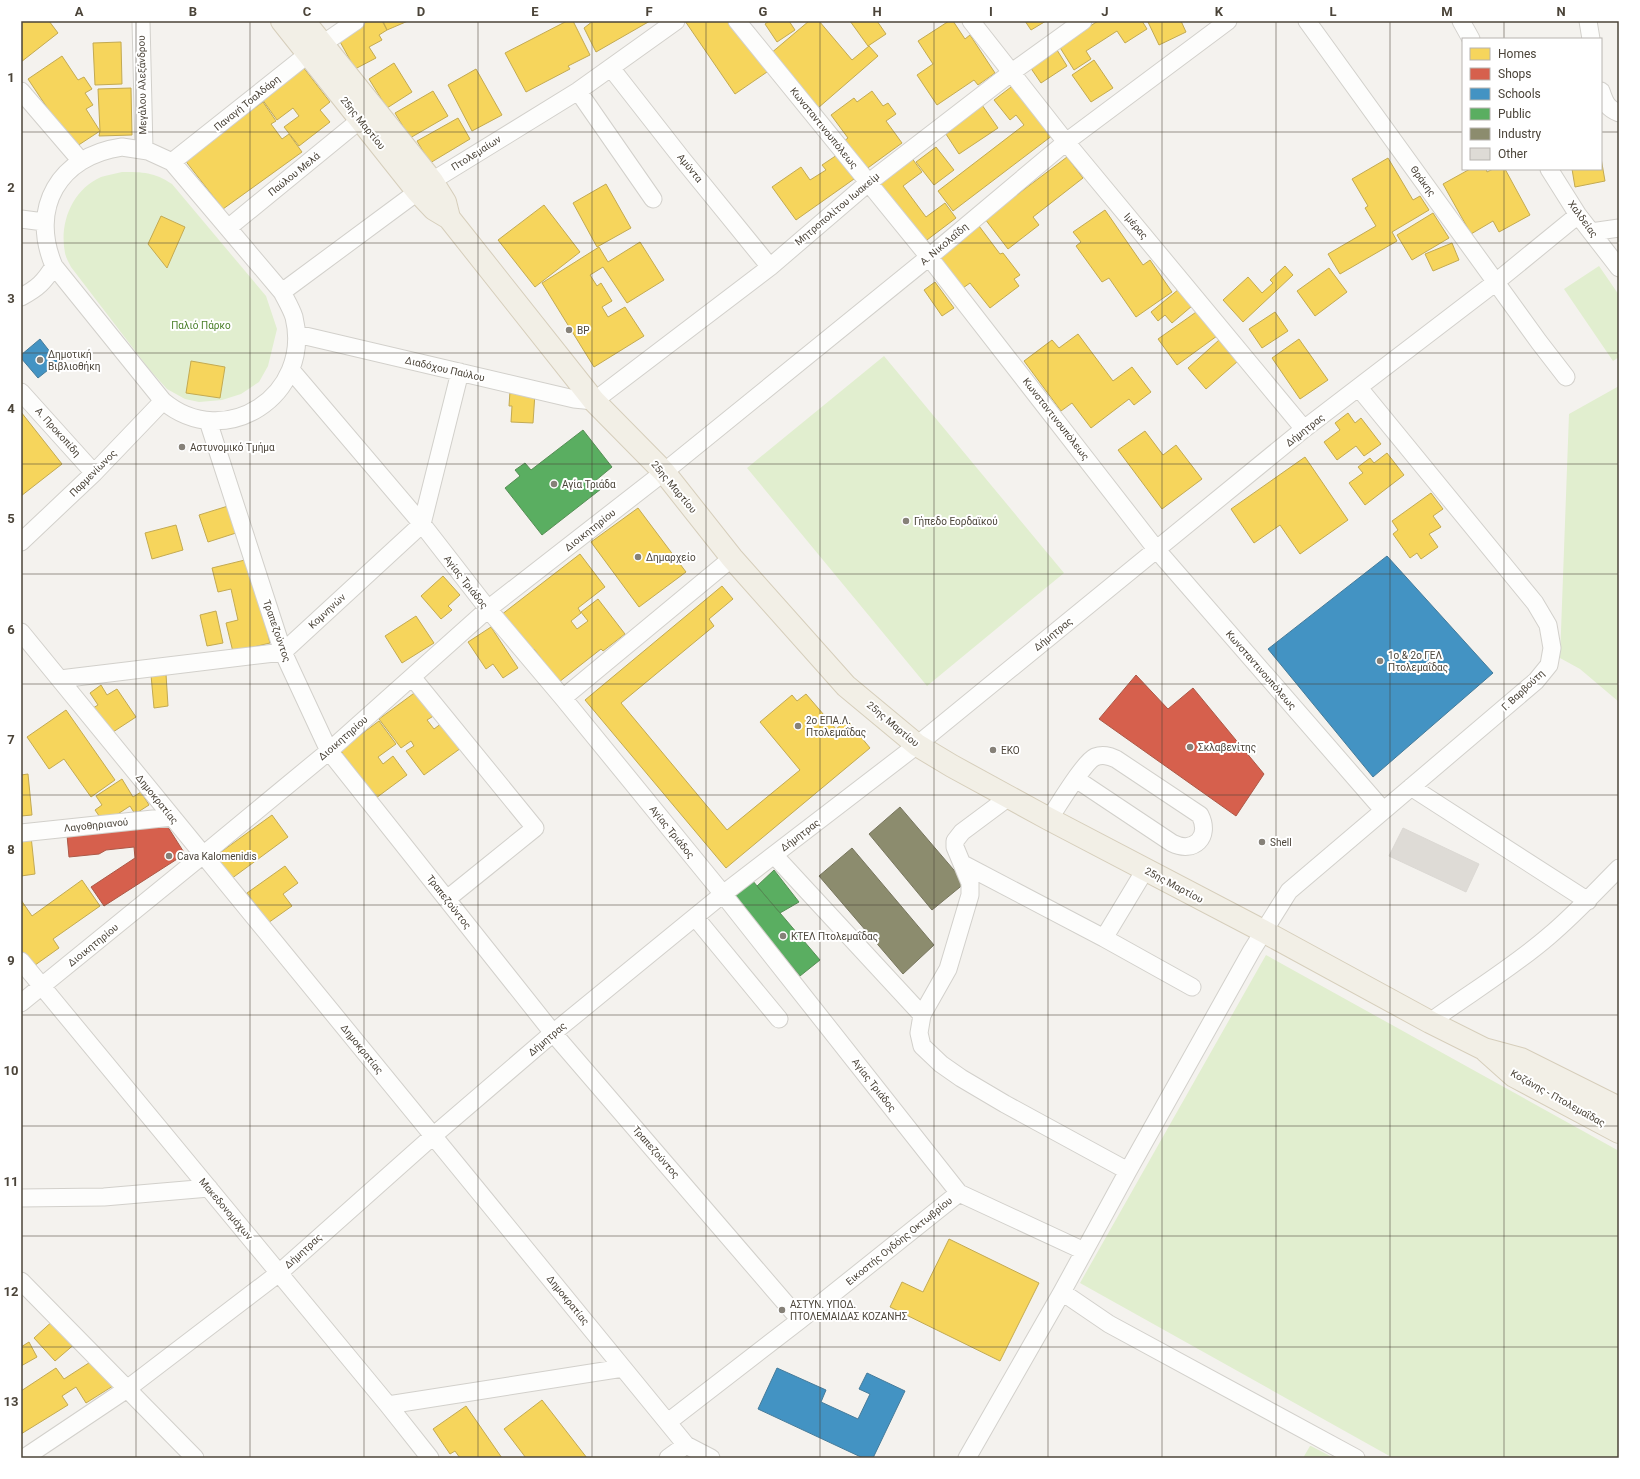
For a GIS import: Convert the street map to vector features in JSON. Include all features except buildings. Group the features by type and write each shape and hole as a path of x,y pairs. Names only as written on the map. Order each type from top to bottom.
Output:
{"main road":[{"name":"25ης Μαρτίου","path":"282,21 315,49 425,186 434,210 449,218 594,401 664,472 732,558 846,686 917,745 952,766 1145,870 1263,931 1430,1022 1484,1049"},
{"name":"25ης Μαρτίου","path":"304,21 315,49 360,120 425,186"},
{"name":"Κοζάνης - Πτολεμαΐδας","path":"1484,1049 1521,1059 1619,1108"},
{"name":"Κοζάνης - Πτολεμαΐδας","path":"1484,1049 1514,1076 1619,1132"}],"street":[{"name":"Μεγάλου Αλεξάνδρου","path":"141,21 144,150"},
{"name":"Παναγή Τσαλδάρη","path":"172,162 315,49 356,21"},
{"name":"Πτολεμαίων","path":"282,292 425,186 578,91 676,21"},
{"name":"Κωνσταντινουπόλεως","path":"737,21 929,257 1156,548 1384,810"},
{"name":"Ιμέρας","path":"971,21 1066,142 1304,430"},
{"name":"Μητροπολίτου Ιωακείμ","path":"594,401 770,267 868,182 1012,72 1083,21"},
{"name":"Α. Νικολαΐδη","path":"664,472 929,257 1066,142 1228,21"},
{"name":"Θράκης","path":"1307,21 1539,342 1566,377"},
{"path":"1461,21 1470,38"},
{"path":"1588,21 1591,38"},
{"name":"Αμύντα","path":"611,68 770,267"},
{"path":"21,91 81,161"},
{"path":"578,91 653,199"},
{"path":"1602,94 1604,101 1610,109 1619,113"},
{"name":"Παύλου Μελά","path":"228,228 360,120"},
{"path":"122,148 144,150 172,162 282,292 294,316 296,355 291,370 279,392 259,409 246,416 234,419 208,421 193,418 181,413 163,401 54,266 48,252 45,239 44,222 50,199 63,176 81,161 96,153 109,149 122,148"},
{"name":"Χαλδείας","path":"1550,170 1578,215 1619,268"},
{"name":"Δήμητρας","path":"24,1458 127,1389 279,1273 433,1136 553,1034 723,894 917,745 1156,548 1304,430 1496,282 1578,215"},
{"path":"21,219 44,222"},
{"path":"1591,232 1619,228"},
{"path":"21,297 35,290 45,280 54,266"},
{"name":"Διαδόχου Παύλου","path":"296,334 574,398 594,401"},
{"name":"Αγίας Τριάδος","path":"291,370 422,524 488,609 563,698 723,894 959,1193 1084,1251"},
{"path":"422,524 460,372"},
{"name":"Γ. Βαρβούτη","path":"967,1458 1062,1292 1263,931 1289,891 1536,680 1549,666 1552,648 1548,626 1535,602 1359,388"},
{"name":"Α. Προκοπίδη","path":"21,392 94,473"},
{"name":"Παρμενίωνος","path":"21,542 94,473 163,401"},
{"name":"Τραπεζούντος","path":"208,421 283,652 329,750 553,1034 800,1320"},
{"name":"Διοικητηρίου","path":"21,1003 329,750 488,609 664,472"},
{"name":"Κομνηνών","path":"283,652 422,524"},
{"path":"563,698 732,558"},
{"name":"Δημοκρατίας","path":"21,632 668,1422 687,1452 711,1458"},
{"path":"60,679 283,652"},
{"path":"412,677 535,828 447,899"},
{"path":"1049,819 1076,779 1089,760 1106,755 1116,759 1200,815 1203,826 1199,841 1196,845 1188,847 1183,847 1172,843 1076,779"},
{"path":"1411,788 1588,901"},
{"path":"1009,797 957,836 955,847 970,883 970,895 948,969 922,1015 919,1033 920,1042 941,1064 1005,1104 1128,1171"},
{"name":"Λαγοθηριανού","path":"21,833 172,816"},
{"path":"774,854 922,1015"},
{"path":"963,864 1104,938 1192,987"},
{"path":"1430,1022 1503,971 1549,936 1588,901 1619,868"},
{"path":"1104,938 1145,870"},
{"path":"695,917 779,1019"},
{"name":"Μακεδονομάχων","path":"21,961 388,1404 430,1458"},
{"path":"21,1198 104,1197 209,1188"},
{"name":"Εικοστής Ογδόης Οκτωβρίου","path":"668,1422 800,1320 959,1193"},
{"path":"21,1281 195,1458"},
{"path":"1062,1292 1110,1324 1356,1458"},
{"path":"388,1404 623,1368"},
{"path":"668,1458 687,1452"}],"green space":[{"name":"Παλιό Πάρκο","path":"122,172 136,172 154,175 172,184 266,296 277,329 268,366 259,382 241,394 222,400 199,402 185,399 167,389 149,369 71,267 65,255 64,230 66,219 75,199 82,190 101,177"},
{"path":"1599,266 1619,295 1619,357 1613,361 1564,289"},
{"name":"Γήπεδο Εορδαϊκού","path":"884,356 1064,573 927,686 747,468"},
{"path":"1619,386 1619,702 1580,669 1560,658 1569,414"},
{"path":"1266,955 1619,1151 1619,1458 1393,1458 1080,1283"},
{"path":"1311,1446 1334,1458 1303,1458"}],"place":[{"name":"BP","path":"569,330"},
{"name":"Δημοτική Βιβλιοθήκη","path":"40,360"},
{"name":"Αστυνομικό Τμήμα","path":"182,447"},
{"name":"Αγία Τριάδα","path":"554,484"},
{"name":"Γήπεδο Εορδαϊκού","path":"906,521"},
{"name":"Δημαρχείο","path":"638,557"},
{"name":"1ο & 2ο ΓΕΛ Πτολεμαΐδας","path":"1380,661"},
{"name":"2ο ΕΠΑ.Λ. Πτολεμαΐδας","path":"798,726"},
{"name":"Σκλαβενίτης","path":"1190,747"},
{"name":"EKO","path":"993,750"},
{"name":"Shell","path":"1262,842"},
{"name":"Cava Kalomenidis","path":"169,856"},
{"name":"ΚΤΕΛ Πτολεμαΐδας","path":"783,936"},
{"name":"ΑΣΤΥΝ. ΥΠΟΔ. ΠΤΟΛΕΜΑΙΔΑΣ ΚΟΖΑΝΗΣ","path":"782,1310"}]}
